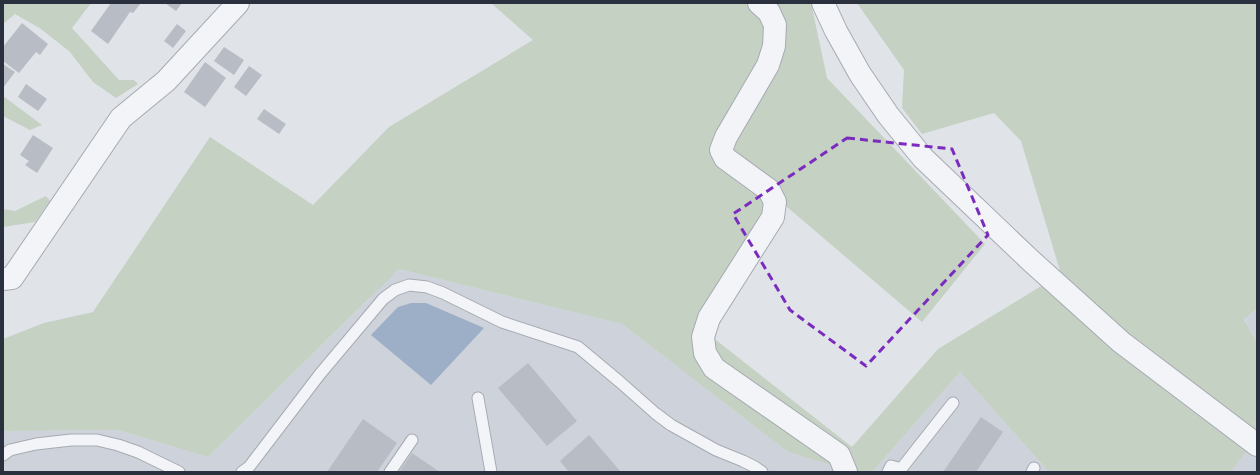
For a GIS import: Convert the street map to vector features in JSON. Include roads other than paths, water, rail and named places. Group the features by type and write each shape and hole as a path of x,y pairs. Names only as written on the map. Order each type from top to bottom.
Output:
{"street":[{"path":"3,279 12,278 121,118 166,81 238,3"},
{"path":"759,3 769,12 775,25 774,46 768,65 726,137 721,150 725,158 769,190 775,202 773,217 709,318 703,337 705,353 714,368 839,455 846,472"},
{"path":"823,3 836,31 860,74 888,115 924,158 1029,258 1121,342 1257,445"}],"lane":[{"path":"242,472 249,467 320,374 384,298 395,290 410,285 427,287 443,293 502,322 578,348 655,413 672,425 716,450 749,464 762,472"},
{"path":"478,398 491,472"},
{"path":"888,472 891,466 901,469 953,403"},
{"path":"3,455 10,450 36,444 71,440 97,440 138,452 179,472"},
{"path":"390,472 412,440"}],"water":[{"path":"411,303 426,303 484,328 431,385 371,335 398,307"}]}
